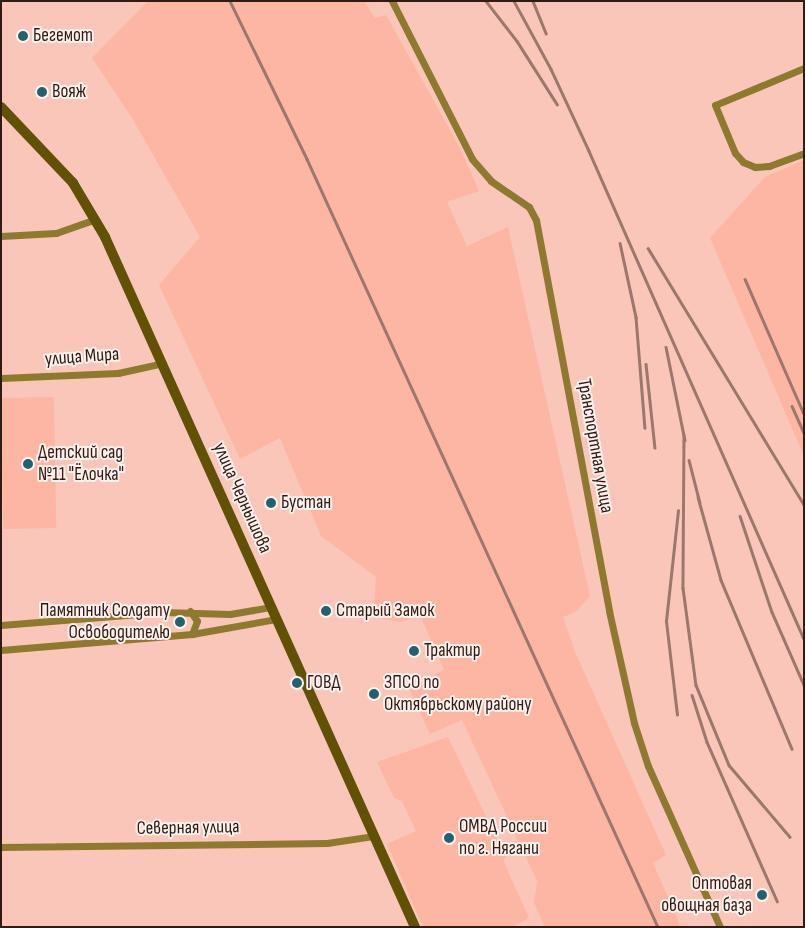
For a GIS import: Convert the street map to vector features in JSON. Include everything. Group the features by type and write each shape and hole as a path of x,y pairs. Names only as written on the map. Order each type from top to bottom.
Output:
{"main road":[{"name":"улица Чернышова","path":"1,108 60,166 96,220 163,363 415,927"}],"street":[{"name":"Транспортная улица","path":"392,1 472,159 491,181 529,207 536,220 605,593 634,723 648,766 720,927"},
{"path":"804,68 714,105 735,153 744,162 755,167 769,166 804,153"},
{"path":"1,236 56,233 96,220"},
{"name":"улица Мира","path":"1,378 118,374 163,363"},
{"path":"1,625 190,611 230,614 271,607"},
{"path":"190,611 197,622 192,634"},
{"path":"1,650 192,634 276,619"},
{"name":"Северная улица","path":"1,847 327,843 374,836"}],"shaded area":[{"path":"148,1 364,1 375,18 386,15 460,148 479,191 447,202 467,246 508,227 590,596 577,611 563,617 576,654 666,855 653,863 681,927 545,927 534,903 537,881 462,720 430,734 409,688 444,670 420,615 401,622 373,617 376,577 321,536 280,438 240,459 159,285 200,237 132,118 92,58"},
{"path":"804,160 804,456 710,238 765,177"},
{"name":"Детский сад №11 \"Ёлочка\"","path":"54,397 56,528 3,529 1,398"},
{"name":"ОМВД России по г. Нягани","path":"448,737 506,858 503,860 529,918 512,927 423,927 387,844 416,831 402,801 394,798 377,762"}],"railway":[{"path":"230,1 307,159 658,927"},
{"path":"486,1 517,41 557,104"},
{"path":"514,1 551,69 589,151 804,639"},
{"path":"533,1 546,33"},
{"path":"620,243 636,317 645,428"},
{"path":"648,248 804,505"},
{"path":"745,279 804,414"},
{"path":"666,347 685,440"},
{"path":"646,364 655,448"},
{"path":"792,406 804,433"},
{"path":"684,435 683,588 696,685 729,765 790,837"},
{"path":"689,460 700,503"},
{"path":"698,497 721,580 792,749"},
{"path":"677,715 666,621 678,511"},
{"path":"740,516 772,612 804,685"},
{"path":"692,695 707,742 777,901"}],"place":[{"name":"Бегемот","path":"23,36"},
{"name":"Вояж","path":"42,92"},
{"name":"Детский сад №11 \"Ёлочка\"","path":"28,464"},
{"name":"Бустан","path":"271,503"},
{"name":"Старый Замок","path":"326,611"},
{"name":"Памятник Солдату Освободителю","path":"180,622"},
{"name":"Трактир","path":"414,651"},
{"name":"ГОВД","path":"297,683"},
{"name":"ЗПСО по Октябрьскому району","path":"374,694"},
{"name":"ОМВД России по г. Нягани","path":"449,838"},
{"name":"Оптовая овощная база","path":"762,895"}]}
